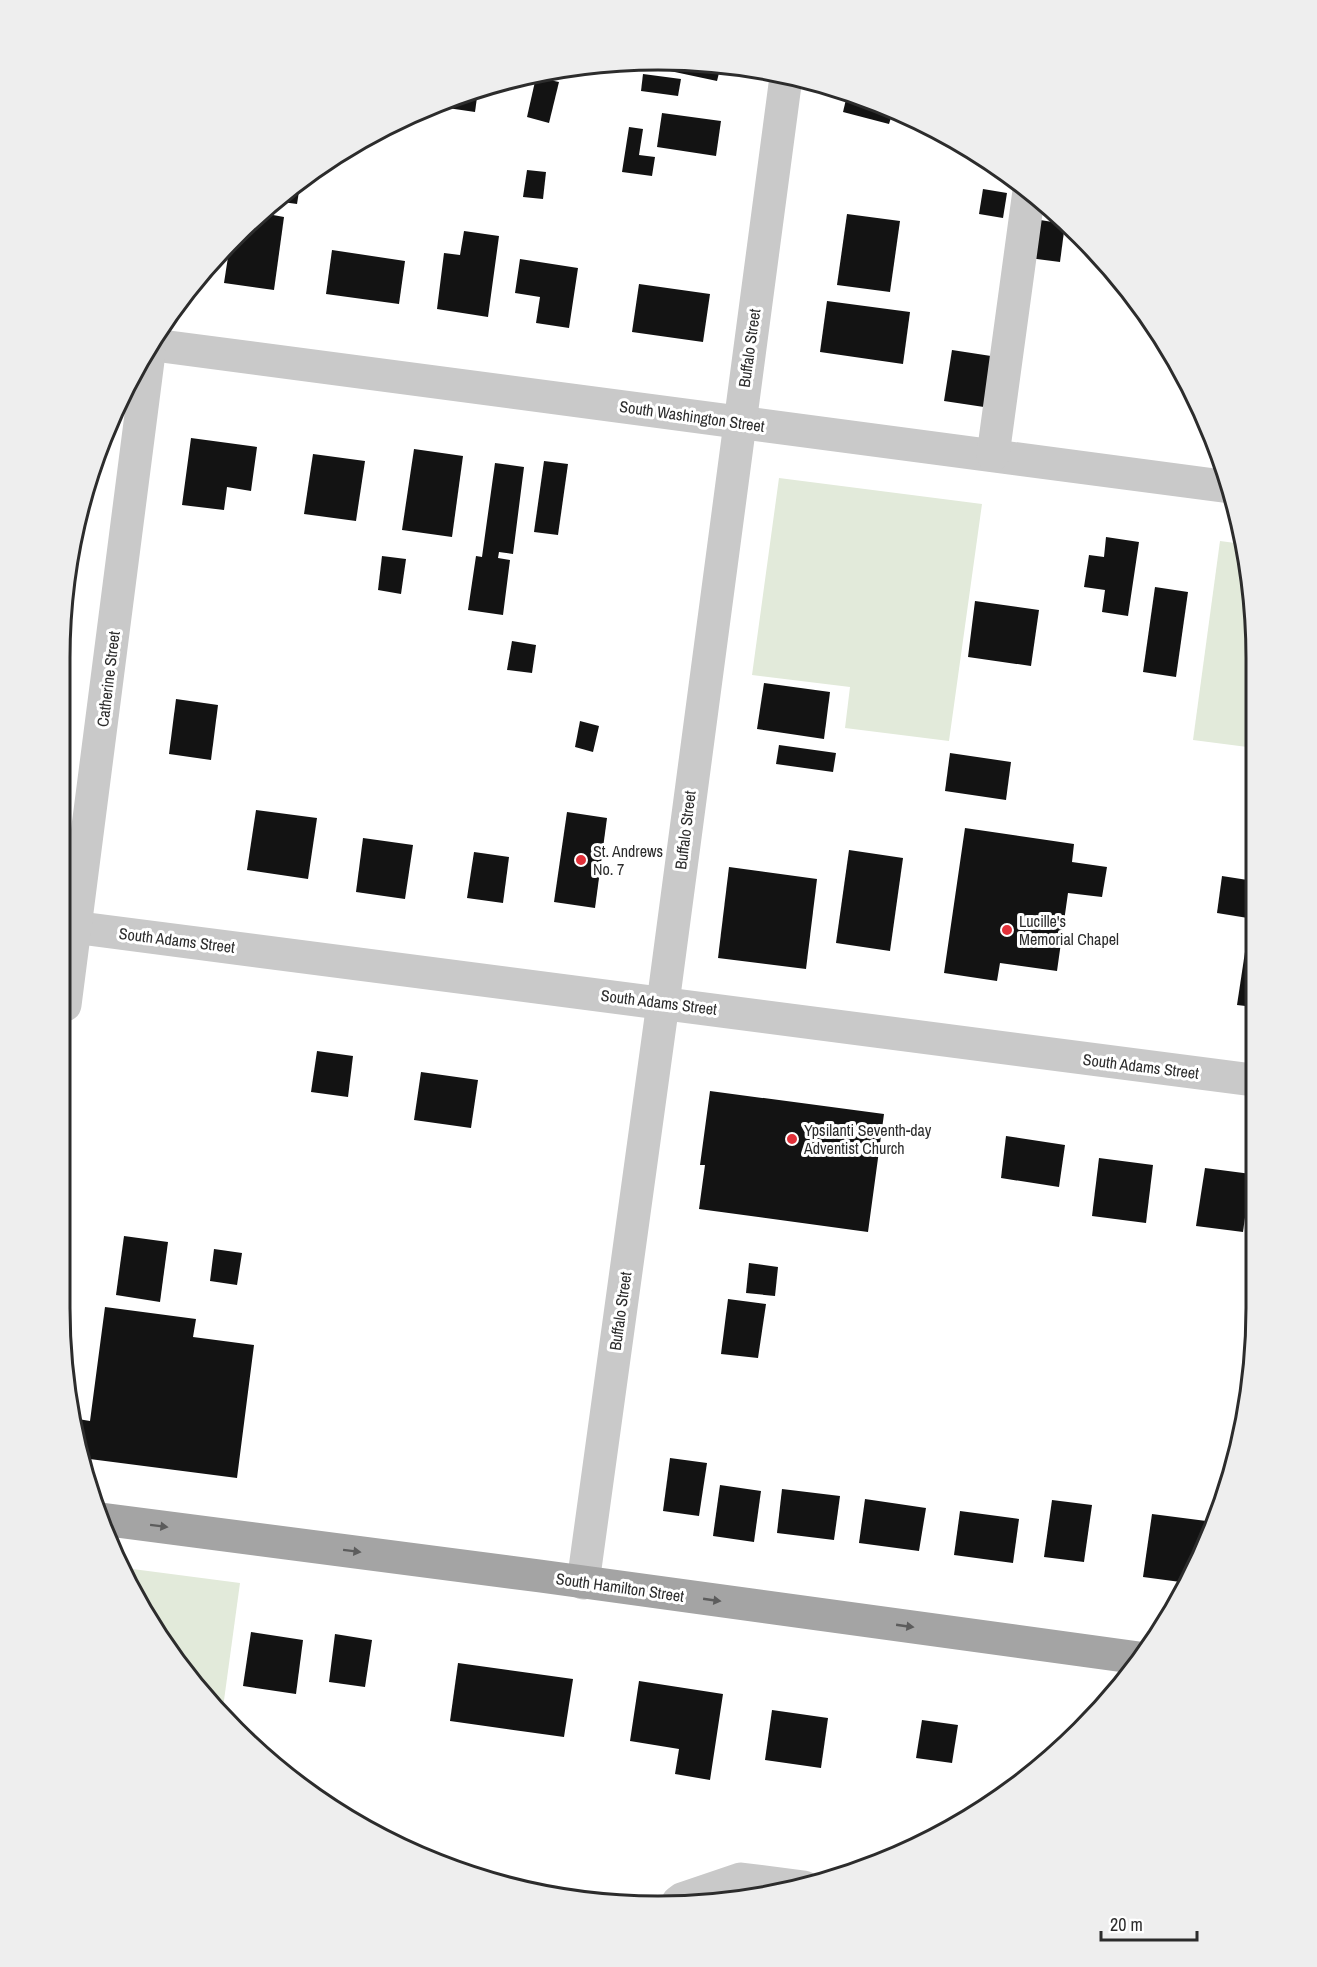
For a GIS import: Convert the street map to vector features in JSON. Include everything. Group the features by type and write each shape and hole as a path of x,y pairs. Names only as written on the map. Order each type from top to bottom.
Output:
{"main road":[{"name":"South Hamilton Street","path":"110,1520 1131,1657"}],"street":[{"name":"Buffalo Street","path":"583,1582 663,1003 785,85"},
{"path":"993,455 1028,201"},
{"name":"South Washington Street","path":"161,346 1220,486"},
{"name":"Catherine Street","path":"71,927 147,368"},
{"name":"South Adams Street","path":"71,927 1246,1079"},
{"path":"694,1895 741,1879 778,1884"}],"green space":[{"path":"779,478 982,504 949,741 845,728 850,687 752,675"},
{"path":"1220,541 1235,543 1245,620 1246,747 1193,740"},
{"path":"131,1569 240,1583 224,1704 170,1635"}],"building":[{"path":"670,71 697,72 719,74 717,81"},
{"path":"643,74 681,79 678,96 641,91"},
{"path":"553,81 559,82 549,123 527,117 534,84"},
{"path":"477,100 475,112 451,108"},
{"path":"846,101 891,118 889,124 843,112"},
{"path":"662,113 721,121 716,156 657,147"},
{"path":"629,127 643,129 639,155 655,157 652,176 622,172"},
{"path":"527,170 546,172 543,199 523,197"},
{"path":"983,189 1007,193 1003,218 979,214"},
{"path":"299,194 297,204 288,203"},
{"path":"847,214 900,221 890,292 837,285"},
{"path":"272,215 284,217 274,290 224,283 228,259"},
{"path":"1034,219 1052,222 1064,233 1060,262 1029,258"},
{"path":"464,231 499,236 488,317 437,309 444,253 460,255"},
{"path":"332,250 405,261 399,304 326,294"},
{"path":"520,259 578,268 569,328 536,323 540,297 515,293"},
{"path":"639,284 710,294 703,342 632,332"},
{"path":"827,301 910,312 903,364 820,352"},
{"path":"952,350 991,356 984,407 944,401"},
{"path":"191,438 257,447 251,491 227,487 224,510 182,505"},
{"path":"414,449 463,456 452,537 402,530"},
{"path":"313,454 365,461 356,521 304,514"},
{"path":"544,461 568,464 558,535 534,532"},
{"path":"495,463 524,467 513,554 499,552 498,558 510,560 503,615 468,610 476,556 482,557"},
{"path":"1106,537 1139,542 1128,616 1102,612 1105,590 1084,587 1089,555 1104,557"},
{"path":"382,556 406,559 401,594 378,590"},
{"path":"1155,587 1188,592 1176,677 1143,672"},
{"path":"975,601 1039,610 1031,666 968,657"},
{"path":"512,641 536,645 532,673 507,670"},
{"path":"764,683 830,692 824,739 757,729"},
{"path":"176,699 218,705 211,760 169,754"},
{"path":"580,721 599,726 593,752 575,747"},
{"path":"779,745 836,753 833,772 776,764"},
{"path":"950,753 1011,762 1006,800 945,791"},
{"path":"256,810 317,818 308,879 247,870"},
{"name":"St. Andrews No. 7","path":"567,812 607,818 595,908 554,902"},
{"name":"Lucille's Memorial Chapel","path":"965,828 1074,844 1072,862 1107,867 1102,897 1068,893 1057,971 1000,963 997,981 944,973"},
{"path":"363,838 413,845 405,899 356,892"},
{"path":"849,850 903,858 890,951 836,943"},
{"path":"474,852 509,857 503,903 467,898"},
{"path":"729,867 817,879 806,969 718,958"},
{"path":"1222,876 1246,880 1246,918 1217,913"},
{"path":"1246,945 1246,1006 1237,1005"},
{"path":"317,1051 353,1056 348,1097 311,1092"},
{"path":"421,1072 478,1080 471,1128 414,1120"},
{"name":"Ypsilanti Seventh-day Adventist Church","path":"710,1091 884,1114 868,1232 699,1209 705,1165 700,1165"},
{"path":"1006,1136 1065,1145 1059,1187 1001,1178"},
{"path":"1099,1158 1153,1165 1146,1223 1092,1216"},
{"path":"1205,1168 1246,1173 1246,1210 1243,1232 1196,1226"},
{"path":"124,1236 168,1242 160,1302 116,1295"},
{"path":"214,1249 242,1253 237,1285 210,1281"},
{"path":"749,1263 778,1267 775,1296 746,1293"},
{"path":"728,1299 766,1304 758,1358 721,1354"},
{"path":"105,1307 196,1319 193,1337 254,1345 237,1478 91,1459 81,1420 90,1421"},
{"path":"670,1458 707,1463 699,1516 663,1511"},
{"path":"720,1485 761,1491 754,1542 713,1536"},
{"path":"782,1489 840,1496 834,1540 777,1533"},
{"path":"865,1499 926,1508 919,1551 859,1543"},
{"path":"1052,1500 1092,1505 1084,1562 1044,1557"},
{"path":"960,1511 1019,1519 1013,1563 954,1555"},
{"path":"1152,1514 1207,1521 1179,1582 1143,1577"},
{"path":"251,1632 303,1640 296,1694 243,1686"},
{"path":"335,1634 372,1640 365,1687 329,1682"},
{"path":"458,1663 573,1679 564,1737 450,1721"},
{"path":"639,1681 723,1694 710,1780 675,1774 679,1749 630,1741"},
{"path":"772,1710 828,1718 821,1768 765,1760"},
{"path":"922,1720 958,1725 952,1763 916,1758"}],"place":[{"name":"St. Andrews No. 7","path":"581,860"},
{"name":"Lucille's Memorial Chapel","path":"1007,930"},
{"name":"Ypsilanti Seventh-day Adventist Church","path":"792,1139"}]}
